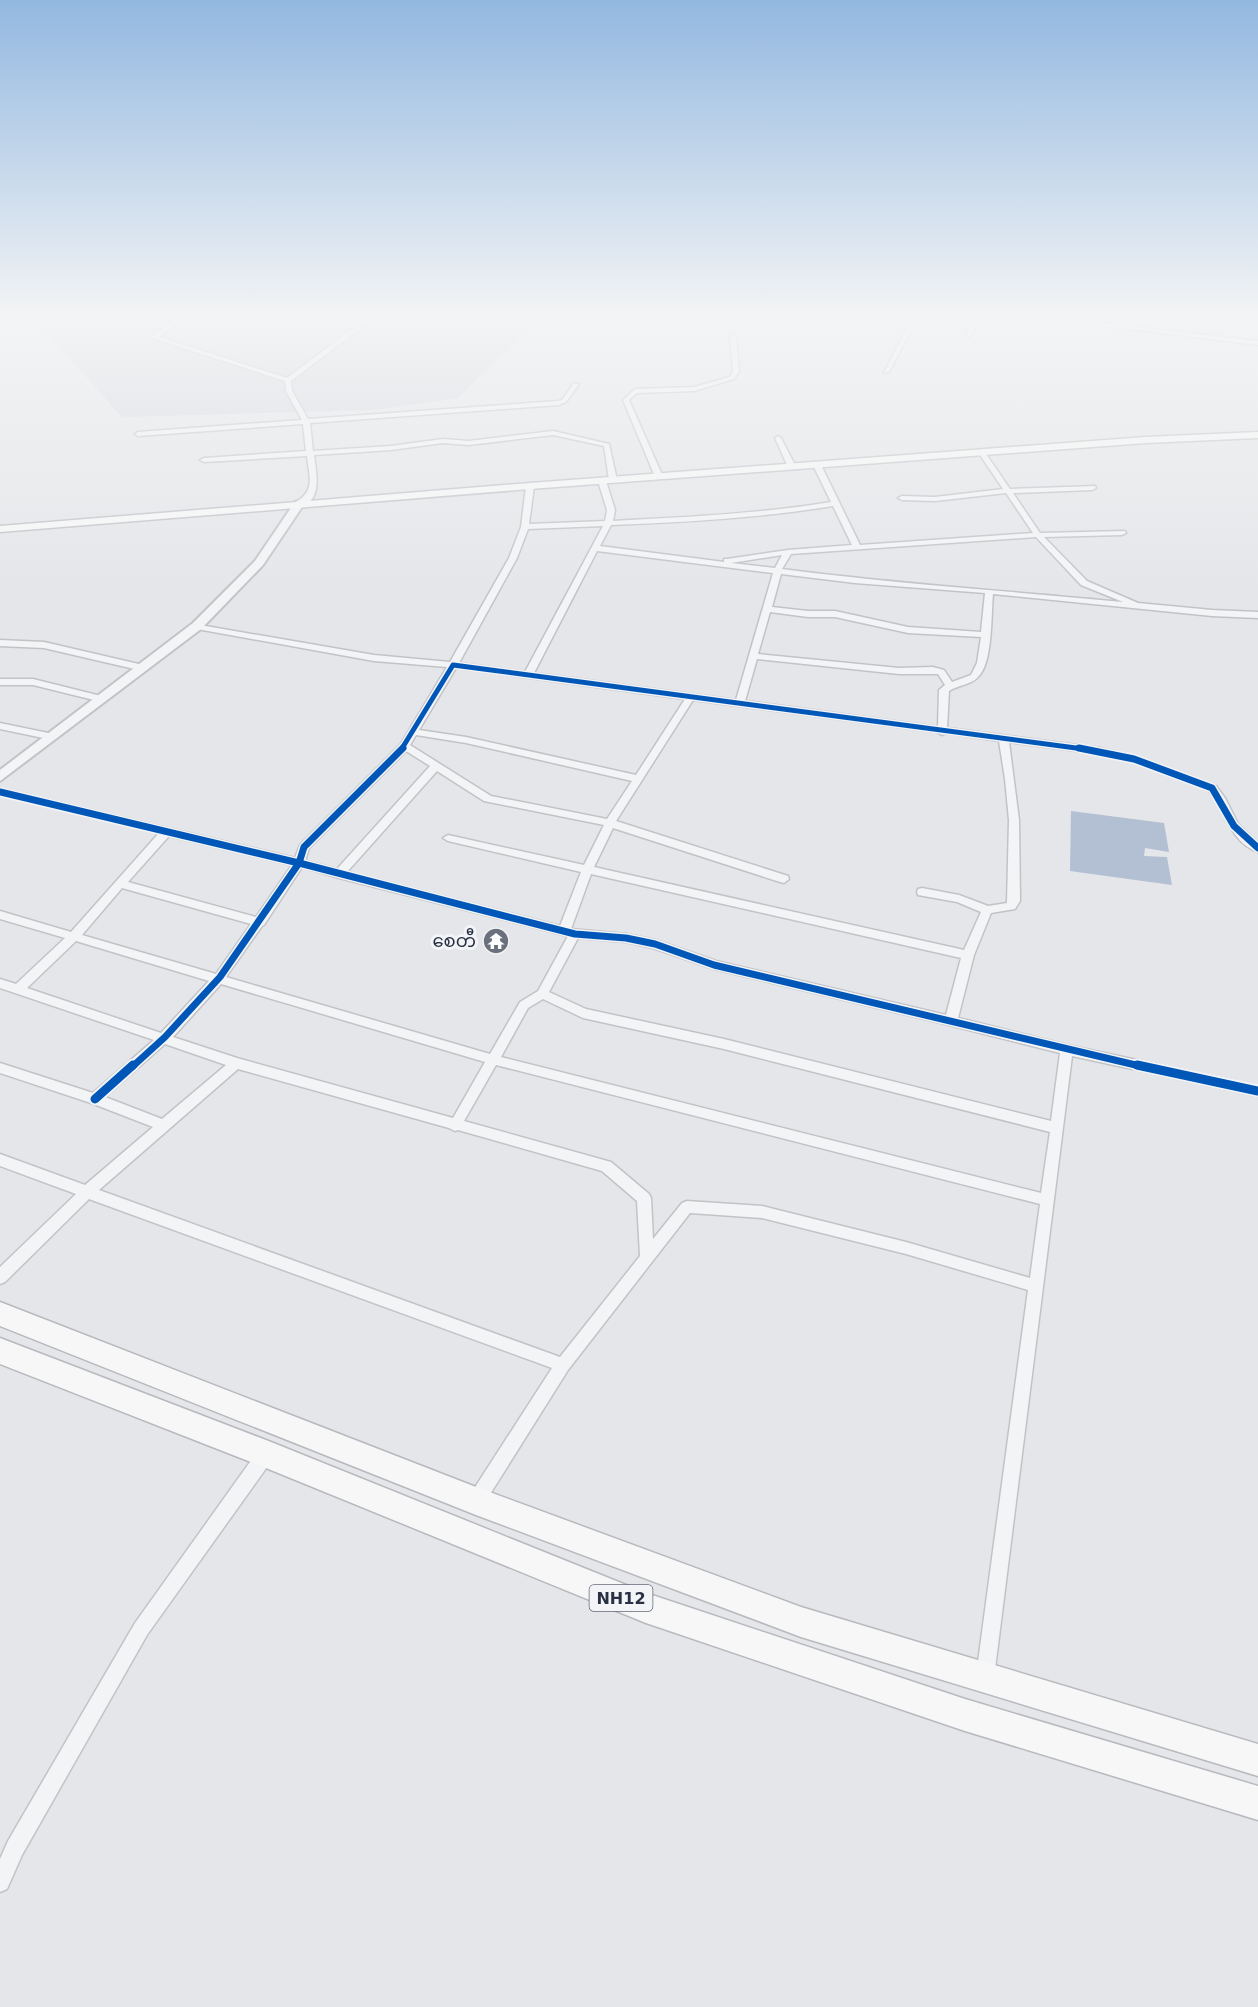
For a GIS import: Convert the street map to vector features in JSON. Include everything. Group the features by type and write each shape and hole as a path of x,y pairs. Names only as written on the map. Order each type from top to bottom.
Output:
{"highway":[{"name":"NH12","path":"0,1314 476,1501 801,1622 1258,1760"},
{"name":"NH12","path":"0,1351 266,1454 646,1608 965,1715 1258,1803"}],"main road":[{"path":"0,529 982,452 1258,435"}],"street":[{"path":"0,777 197,626 260,563 299,504 309,498 314,487 306,421 299,409"},
{"path":"138,434 479,409"},
{"path":"630,409 659,477"},
{"path":"204,460 391,448 443,441 469,443 553,433 608,445 611,510 607,525 528,675"},
{"path":"778,438 792,467"},
{"path":"982,452 1038,535 1084,583 1123,597 1140,607"},
{"path":"817,465 857,547"},
{"path":"95,1099 165,1037 220,977 299,863 304,847 405,746 492,599 525,527 530,486"},
{"path":"902,498 934,499 1008,492 1092,488"},
{"path":"525,527 588,523 607,525 801,509 836,503"},
{"path":"717,563 788,552 1038,535 1122,533"},
{"path":"594,548 855,581 989,591 1140,607 1258,615"},
{"path":"740,703 778,570 788,552"},
{"path":"942,732 944,690 950,685 975,677 980,670 984,656 983,635 989,591"},
{"path":"767,609 808,614 835,614 908,630 983,635"},
{"path":"197,626 374,658 453,665 942,732 1100,751 1134,759 1212,788 1221,796 1229,818 1240,834 1258,848"},
{"path":"0,643 44,645 143,668"},
{"path":"753,656 899,671 933,670 941,672 950,685"},
{"path":"0,682 33,682 102,699"},
{"path":"455,1126 491,1059 524,1005 542,994 569,933 587,871 610,823 691,696"},
{"path":"0,726 53,737"},
{"path":"413,732 466,740 639,779"},
{"path":"922,892 959,899 987,910 1011,906 1014,901 1016,860 1011,769 1004,739"},
{"path":"405,746 488,800 610,823 784,879"},
{"path":"339,874 437,765"},
{"path":"0,792 299,863 569,933 648,942 714,965 951,1020 1067,1050 1258,1092"},
{"path":"19,988 73,937 166,832"},
{"path":"448,838 968,955"},
{"path":"120,884 260,922"},
{"path":"951,1020 968,955 987,910"},
{"path":"0,915 220,977 491,1059 1047,1200"},
{"path":"0,983 165,1037 236,1063 455,1126 606,1166 644,1198 647,1256"},
{"path":"542,994 583,1013 724,1044 1057,1128"},
{"path":"984,1679 1067,1050"},
{"path":"0,1277 88,1191 236,1063"},
{"path":"0,1068 95,1099 164,1125"},
{"path":"0,1161 563,1365"},
{"path":"476,1501 563,1365 687,1207 762,1212 906,1248 1036,1286"},
{"path":"0,1882 15,1848 141,1629 266,1454"}],"shaded area":[{"path":"115,409 383,409 374,410 122,417"}],"water":[{"path":"1071,811 1164,823 1169,852 1145,848 1144,856 1167,857 1172,885 1070,871"}],"cycle path":[{"path":"95,1099 165,1037 220,977 299,863 304,847 405,746 453,665 1100,751 1134,759 1212,788 1220,798 1234,826 1258,848"},
{"path":"0,792 299,863 575,934 626,938 655,944 714,965 1067,1050 1258,1091"}],"place":[{"name":"စေတီ","path":"496,941"}]}
